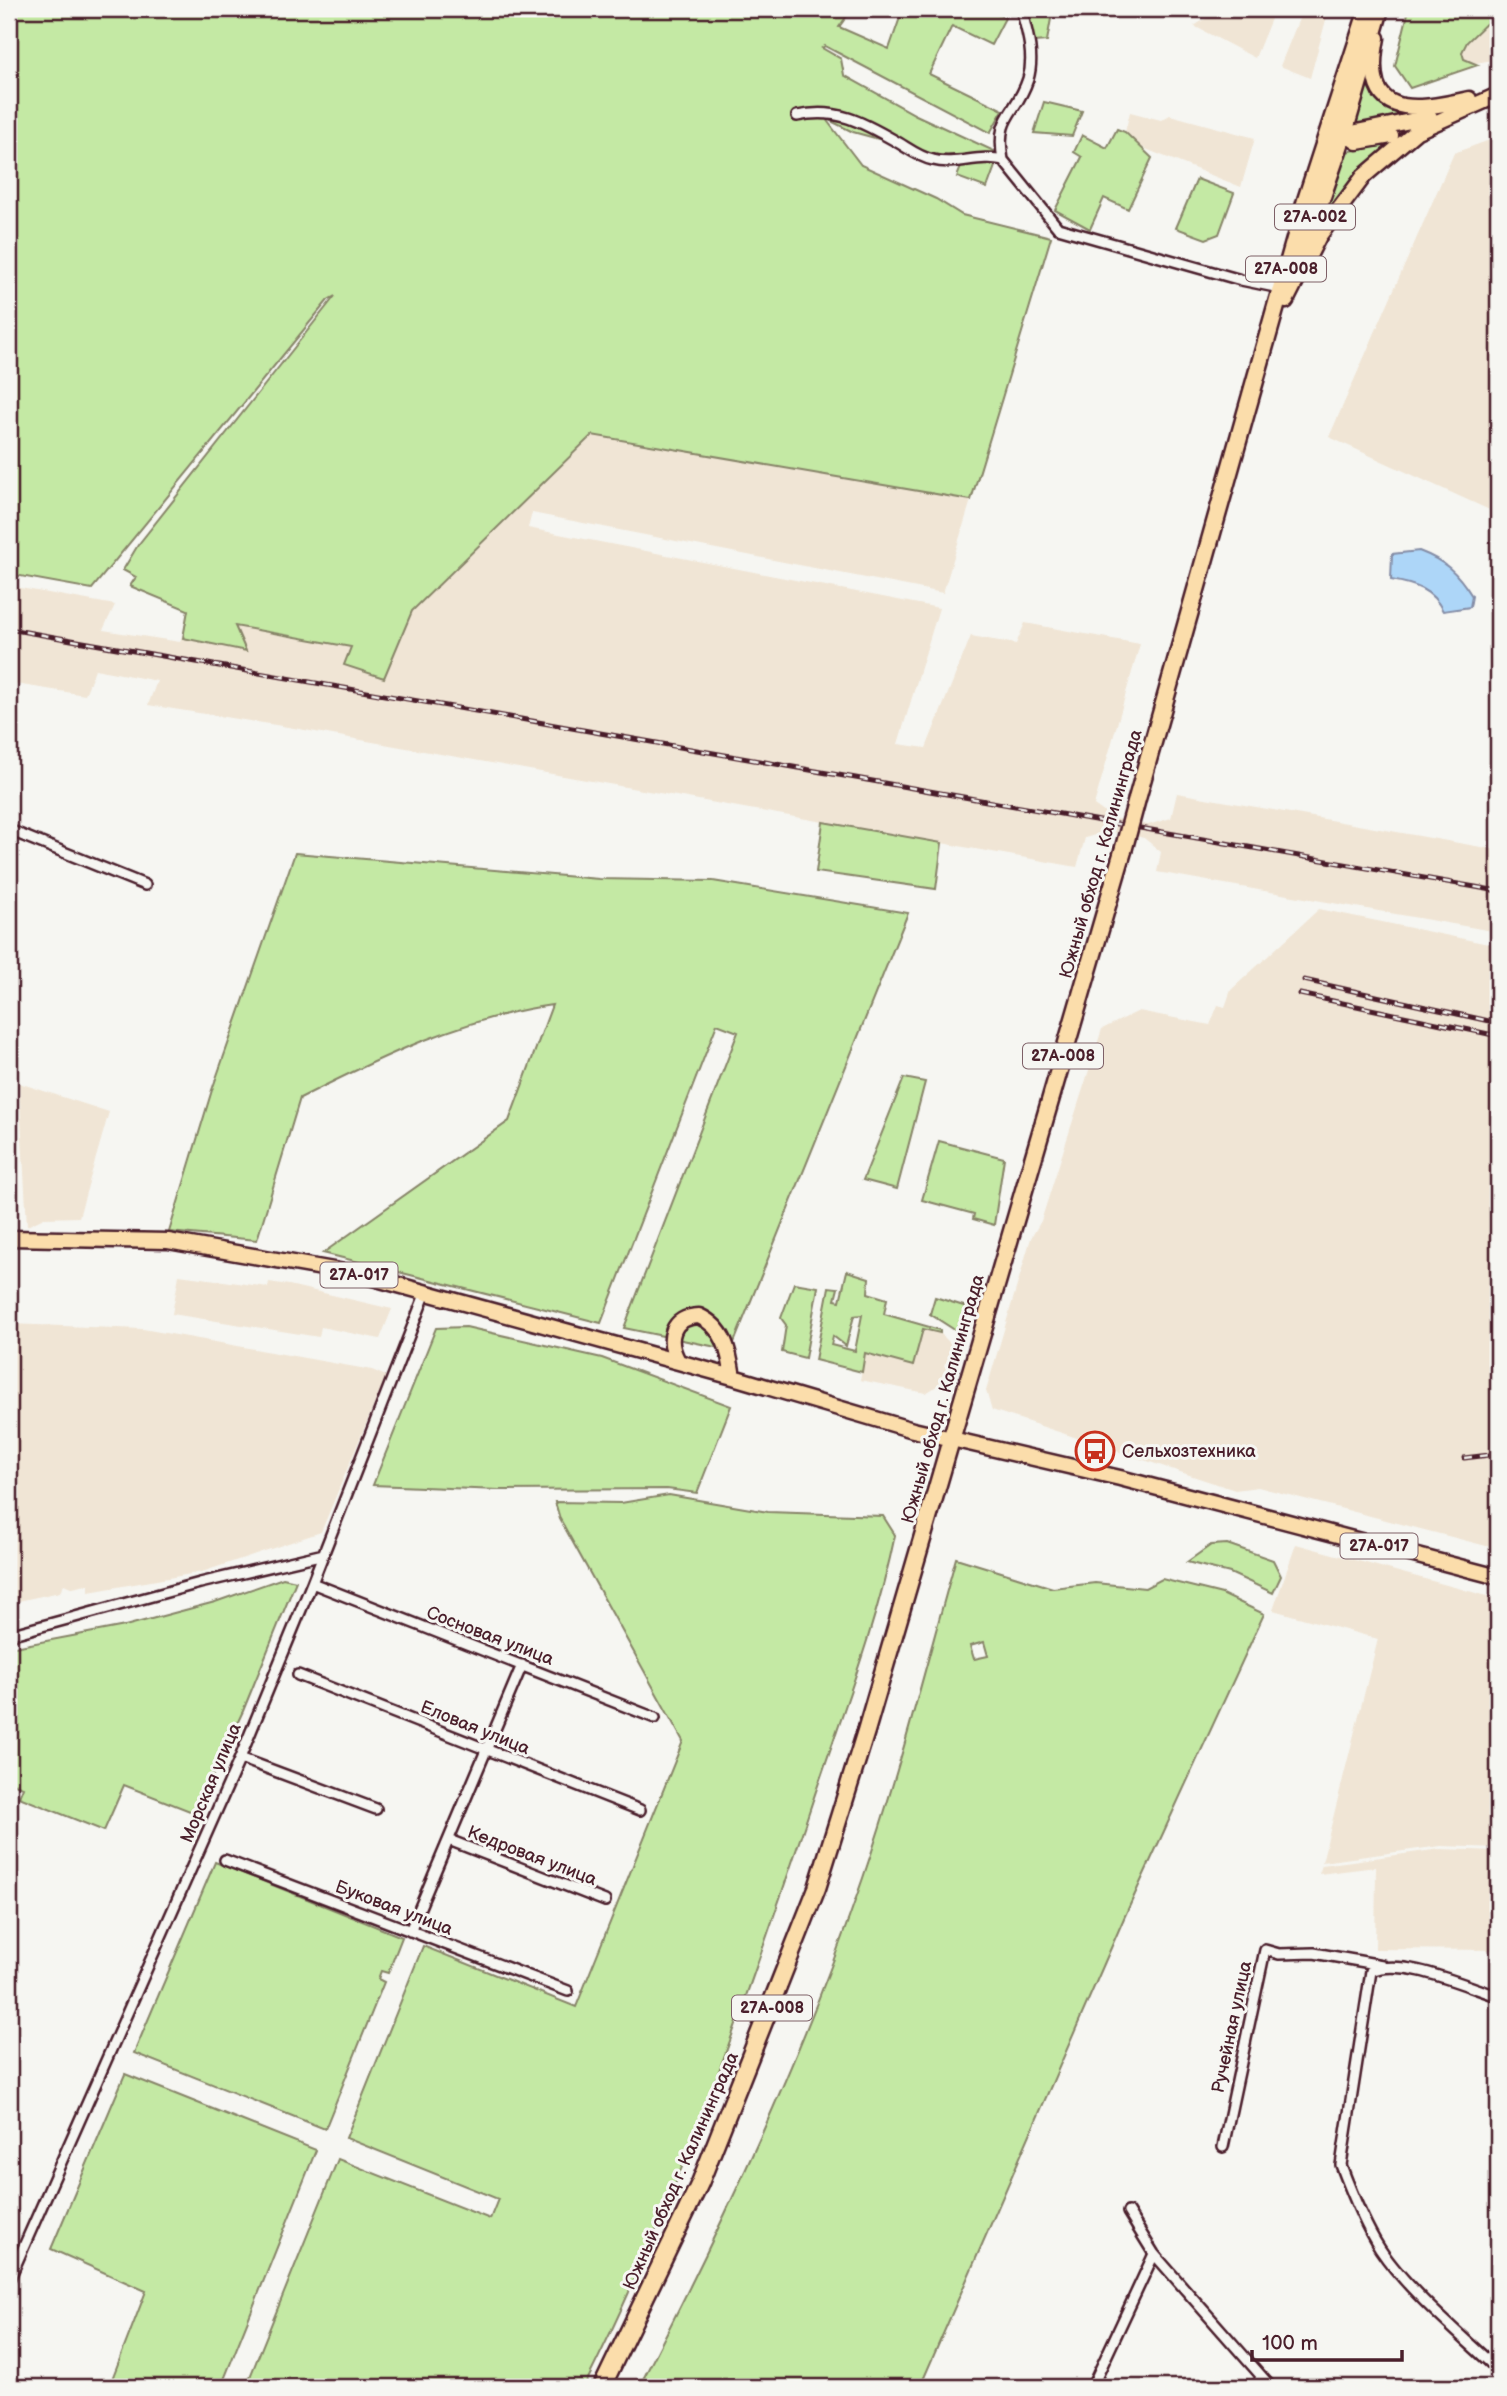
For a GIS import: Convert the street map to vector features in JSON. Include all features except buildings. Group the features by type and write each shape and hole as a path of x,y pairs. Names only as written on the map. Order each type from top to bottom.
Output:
{"highway":[{"name":"Южный обход г. Калининграда","path":"602,2387 700,2183 796,1947 866,1731 1123,851 1250,396 1283,295 1324,144 1367,9"},
{"name":"27А-002","path":"1283,295 1344,132 1381,9"}],"main road":[{"path":"1381,9 1373,67 1376,85 1387,99 1404,108 1432,107 1498,94"},
{"name":"27А-008","path":"1283,295 1319,236 1364,176 1417,131 1498,94"},
{"path":"1338,99 1344,132 1357,142 1417,131"},
{"name":"27А-008","path":"1324,144 1344,132 1378,129 1460,110"},
{"name":"27А-017","path":"9,1238 169,1241 362,1275 950,1439 1120,1478 1498,1577"},
{"path":"678,1361 670,1341 674,1329 682,1319 699,1316 719,1331 727,1345 733,1377"}],"street":[{"path":"1021,9 1031,58 1028,79 999,137 1003,160 1058,228 1241,280 1283,295"},
{"path":"797,116 819,111 840,115 870,126 930,160 953,163 992,157 1003,160"},
{"path":"9,831 145,885"},
{"name":"Морская улица","path":"9,2280 240,1758 324,1554 426,1292"},
{"path":"9,1635 200,1583 324,1554"},
{"name":"Сосновая улица","path":"312,1583 655,1718"},
{"path":"410,1931 522,1665"},
{"name":"Еловая улица","path":"298,1675 640,1810"},
{"path":"240,1758 376,1809"},
{"name":"Кедровая улица","path":"449,1840 605,1901"},
{"name":"Буковая улица","path":"225,1860 568,1991"},
{"name":"Ручейная улица","path":"1223,2147 1265,1950 1279,1954 1314,1953 1384,1965"},
{"path":"1498,1996 1412,1969 1384,1965 1371,1971 1341,2165 1352,2194 1381,2250 1436,2312 1498,2370"},
{"path":"1128,2212 1154,2254 1271,2387"},
{"path":"1092,2387 1154,2254"},
{"path":"1256,2387 1261,2377"}],"shaded area":[{"path":"1221,9 1275,9 1255,58 1194,26"},
{"path":"1303,9 1329,9 1310,78 1280,66"},
{"path":"1498,12 1498,57 1496,53 1490,55 1492,60 1471,64 1464,59 1462,52 1467,42"},
{"path":"1130,112 1161,120 1170,115 1255,138 1241,187 1138,146 1125,132"},
{"path":"1498,137 1498,549 1494,512 1329,437 1454,153"},
{"path":"592,435 971,500 943,593 532,513 528,528 939,608 898,744 926,748 971,636 1016,644 1025,623 1140,644 1094,805 1112,818 1148,825 1171,818 1177,793 1498,850 1498,932 1157,872 1161,852 1144,838 1135,836 1136,832 1118,829 1117,833 1108,831 1085,838 1077,867 282,726 148,705 157,681 95,669 85,695 9,683 9,586 115,605 103,630 180,642 188,618 372,650"},
{"path":"1319,909 1498,946 1498,1549 1258,1487 1235,1490 992,1410 986,1391 1031,1238 1041,1221 1102,1029 1139,1011 1210,1025 1218,1005 1225,1007 1231,990"},
{"path":"19,1083 109,1112 79,1217 44,1218 27,1226"},
{"path":"179,1275 268,1287 269,1282 289,1285 392,1309 380,1339 321,1327 319,1337 172,1314"},
{"path":"9,1324 143,1329 372,1370 386,1376 321,1532 202,1572 89,1592 89,1584 73,1588 64,1584 60,1592 9,1603"},
{"path":"923,1329 940,1333 956,1349 950,1364 945,1363 944,1366 949,1368 943,1382 926,1393 860,1380 865,1353 913,1366"},
{"path":"1296,1544 1498,1599 1498,1848 1441,1846 1322,1862 1378,1639 1273,1610"},
{"path":"1441,1849 1498,1851 1498,1950 1375,1949 1376,1867 1319,1874 1322,1865"}],"green space":[{"path":"9,9 852,9 839,27 889,49 903,9 987,9 1005,18 991,45 952,26 929,74 1003,110 990,133 825,46 822,48 841,59 844,75 916,115 994,151 998,158 987,188 957,177 963,162 853,132 825,118 861,165 936,199 962,215 1051,237 971,500 592,435 412,611 384,678 344,665 351,647 235,626 246,651 183,638 188,610 130,586 136,577 123,570 138,545 335,296 328,300 92,589 9,574"},
{"path":"1026,9 1049,9 1052,13 1047,41 1034,42"},
{"path":"1409,9 1498,9 1498,12 1467,42 1462,52 1464,59 1478,65 1410,88 1395,66"},
{"path":"1367,71 1393,109 1415,117 1349,128"},
{"path":"1044,102 1082,111 1072,136 1034,133"},
{"path":"1117,129 1125,132 1152,158 1128,209 1104,198 1090,229 1055,210 1082,157 1074,152 1082,135 1107,148"},
{"path":"1403,140 1312,241 1341,153"},
{"path":"1197,179 1234,193 1219,234 1206,239 1176,228"},
{"path":"823,822 942,843 936,889 816,872"},
{"path":"295,853 599,879 713,881 908,913 731,1350 624,1328 738,1032 717,1024 601,1323 323,1253 509,1121 552,1005 518,1011 454,1029 391,1054 300,1098 257,1240 169,1232 212,1090"},
{"path":"904,1078 925,1082 897,1189 863,1180"},
{"path":"939,1141 1004,1158 994,1225 973,1219 974,1214 922,1200"},
{"path":"847,1271 869,1278 868,1293 887,1299 884,1314 940,1330 940,1333 923,1329 913,1366 865,1353 862,1372 815,1360 829,1287 838,1288 835,1300 840,1301","holes":["862,1315 855,1351 831,1345 833,1336 846,1346 854,1316"]},
{"path":"794,1283 818,1287 805,1358 782,1352 786,1325 781,1318"},
{"path":"935,1297 970,1308 961,1334 930,1314"},
{"path":"466,1327 602,1358 731,1406 697,1493 667,1489 499,1490 373,1485 436,1328"},
{"path":"669,1495 768,1512 883,1516 895,1535 878,1605 856,1674 734,2031 678,2176 617,2318 584,2387 246,2387 338,2159 490,2219 498,2199 346,2138 423,1946 576,2007 683,1741 560,1519 555,1502 621,1503"},
{"path":"1227,1544 1273,1560 1281,1576 1273,1593 1230,1573 1187,1562 1211,1545"},
{"path":"956,1558 1053,1588 1095,1583 1145,1588 1162,1579 1222,1594 1264,1614 1124,1918 920,2387 639,2387 760,2137 840,1944 900,1759","holes":["984,1642 988,1656 974,1659 970,1646"]},
{"path":"283,1578 296,1581 243,1711 195,1813 124,1785 104,1831 19,1797 23,1787 9,1782 9,1648 125,1626 215,1602"},
{"path":"215,1862 402,1937 388,1973 381,1971 378,1979 384,1982 325,2129 134,2053"},
{"path":"125,2074 316,2150 221,2387 109,2387 146,2291 51,2249"}],"water":[{"path":"1419,551 1443,563 1461,580 1472,596 1470,607 1443,611 1433,597 1422,589 1391,580 1392,554"}],"railway":[{"path":"9,629 1498,891"},
{"path":"1304,980 1498,1023"},
{"path":"1300,994 1498,1036"},
{"path":"1464,1458 1498,1454"}],"place":[{"name":"Сельхозтехника","path":"1095,1451"}]}
